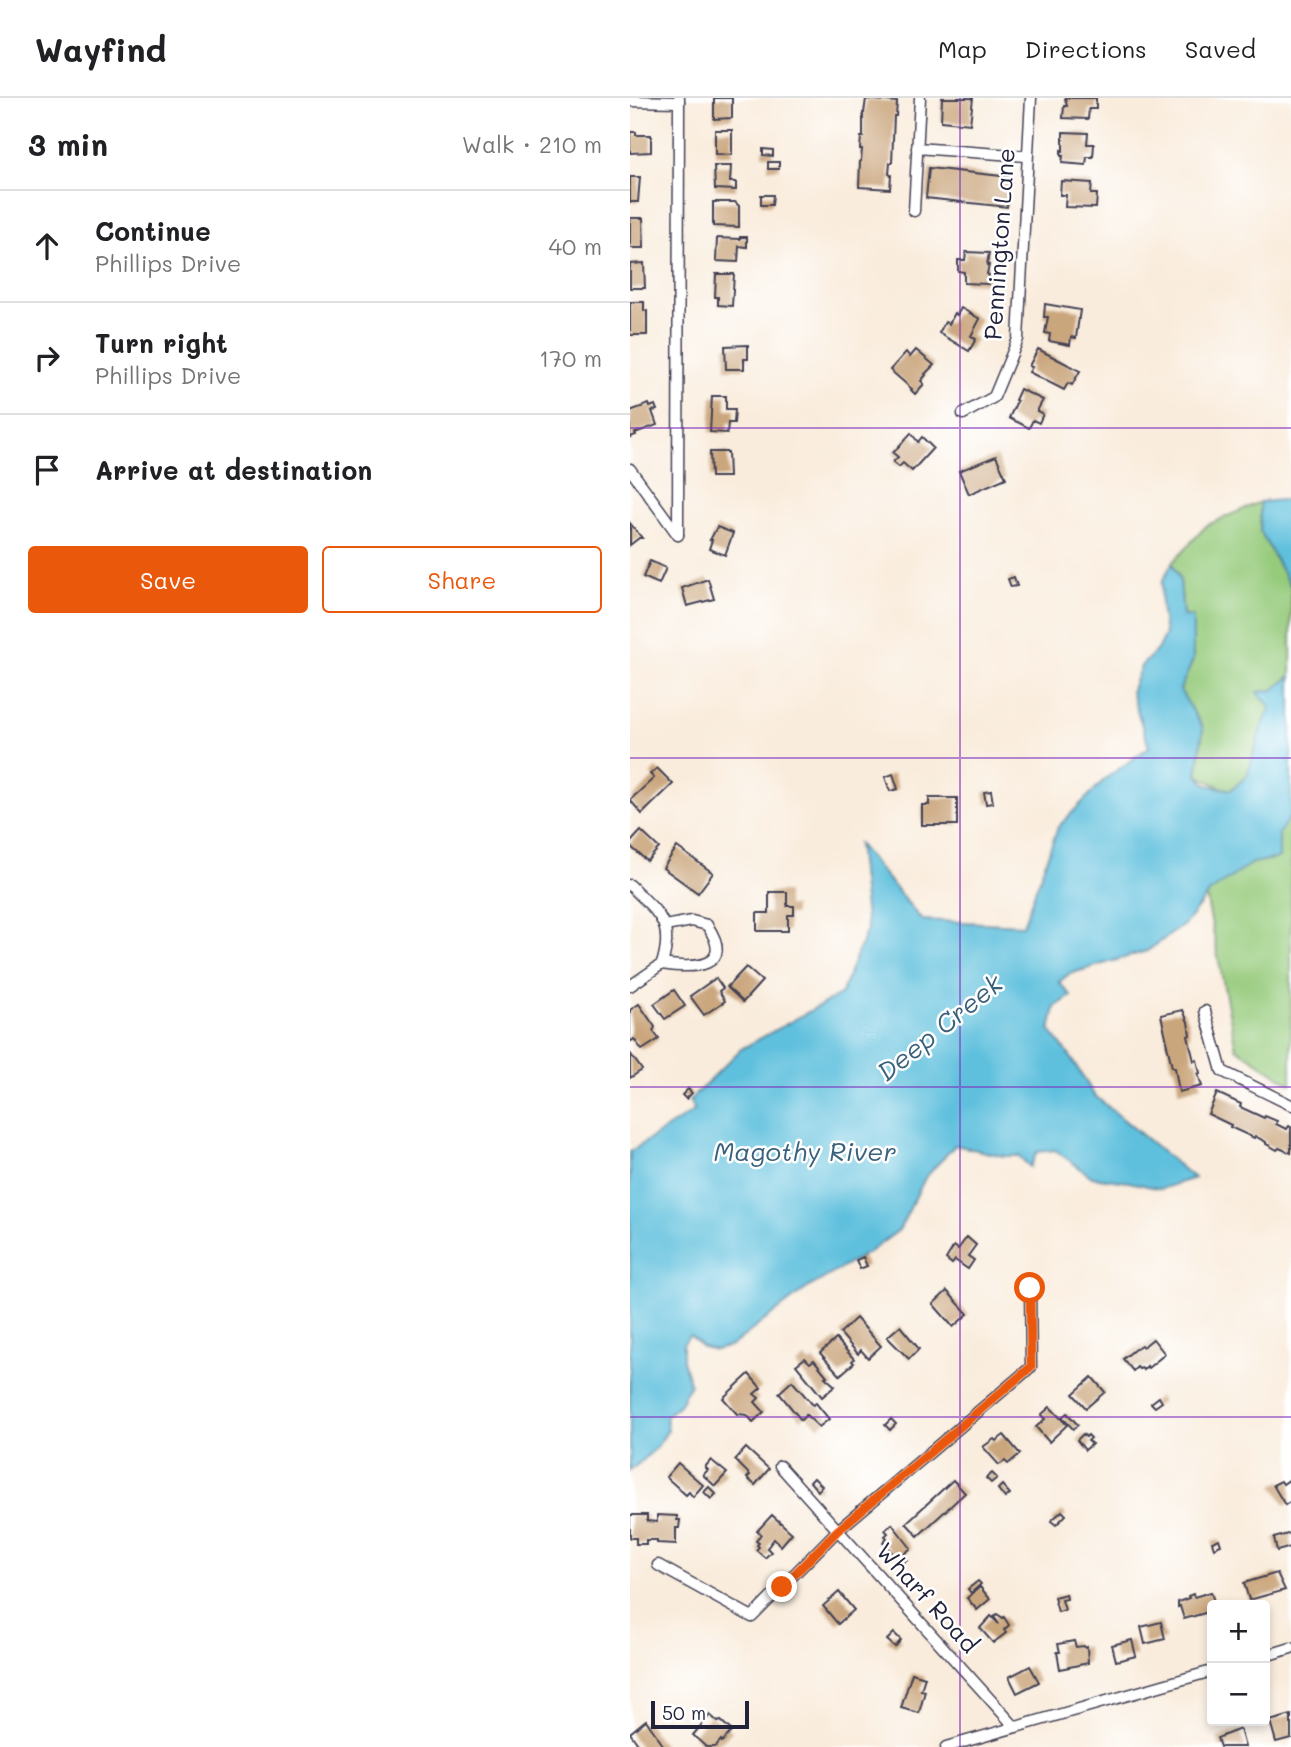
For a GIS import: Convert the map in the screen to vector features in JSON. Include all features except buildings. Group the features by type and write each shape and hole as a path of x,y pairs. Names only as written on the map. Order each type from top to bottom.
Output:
{"street":[{"path":"914,211 920,98"},
{"name":"Pennington Lane","path":"963,414 994,397 1018,339 1031,98"},
{"path":"630,101 680,100 678,535 630,469"},
{"path":"917,148 1027,156"},
{"path":"630,885 652,906 664,926 666,946 662,964"},
{"path":"630,986 662,964 685,967 703,964 712,961 716,954 718,947 715,937 707,925 692,921 664,926"},
{"path":"1205,1011 1222,1071 1291,1105"},
{"path":"658,1565 752,1617 837,1531 1031,1367 1030,1288"},
{"name":"Wharf Road","path":"780,1466 1015,1727"},
{"path":"1270,1654 1291,1648"},
{"path":"946,1747 1207,1672"}],"green space":[{"path":"1260,502 1260,531 1291,587 1291,676 1273,690 1258,692 1272,707 1261,729 1247,776 1231,790 1197,775 1203,728 1179,690 1193,660 1192,617 1183,616 1180,580 1172,563 1207,525"},
{"path":"1291,792 1291,1084 1236,1048 1204,885"}],"water":[{"path":"1291,500 1291,587 1260,531 1260,502"},
{"name":"Magothy River","path":"1172,563 1180,580 1183,616 1193,617 1193,660 1180,690 1203,728 1197,775 1207,785 1231,790 1247,776 1261,729 1271,707 1257,692 1273,690 1291,676 1291,815 1279,833 1279,858 1252,863 1210,892 1185,924 1147,951 1069,974 1059,982 1071,996 1055,1007 1050,1031 1070,1056 1094,1095 1194,1178 1161,1189 1092,1177 1055,1150 1037,1152 1030,1167 1019,1156 1003,1156 955,1145 925,1178 899,1230 869,1252 806,1289 731,1346 716,1350 702,1347 690,1335 683,1344 683,1360 690,1385 679,1405 666,1416 668,1430 656,1448 630,1471 630,1152 695,1110 689,1101 741,1049 841,994 867,929 858,844 922,920 1023,925 1058,827 1105,779 1149,747 1131,692 1141,666 1157,650 1165,634 1161,606 1162,582"}],"route":[{"path":"782,1587 837,1531 1031,1367 1030,1288"}],"water label":[{"name":"Deep Creek","path":"940,1028"}]}
